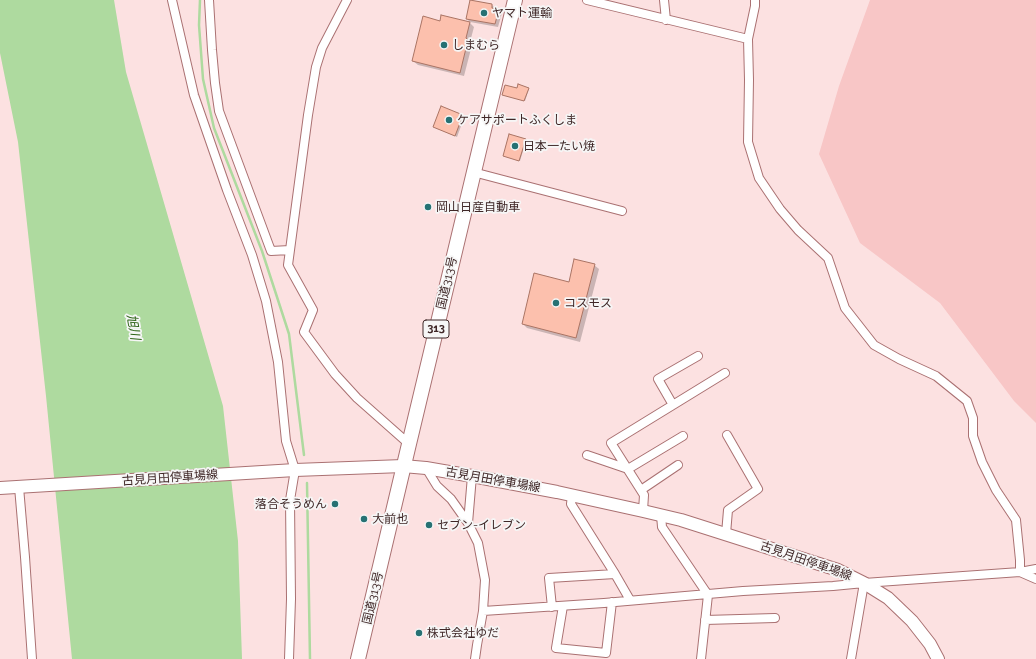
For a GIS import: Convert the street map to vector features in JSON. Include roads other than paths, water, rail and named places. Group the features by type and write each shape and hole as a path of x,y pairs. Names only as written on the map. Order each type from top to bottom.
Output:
{"highway":[{"name":"国道313号","path":"358,659 515,0"}],"main road":[{"name":"古見月田停車場線","path":"0,488 295,470 404,466 426,468 472,476 572,495 681,520 838,570 864,583 888,598 912,621 930,644 938,659"}],"street":[{"path":"172,0 194,95 227,190 252,255 266,301 278,362 286,441 295,470 290,500 291,599 289,659"},
{"path":"209,0 212,50 219,111 271,251 290,250"},
{"path":"347,0 322,48 316,67 308,115 288,265 313,310 304,332 335,374 357,398 409,444"},
{"path":"587,0 748,40"},
{"path":"664,0 666,20"},
{"path":"755,0 748,40 748,142 759,178 780,209 798,230 828,258 845,308 874,345 899,359 936,376 968,401 973,418 973,436 982,462 996,490 1016,520 1020,572"},
{"path":"473,172 622,211"},
{"path":"673,405 658,379 698,356"},
{"path":"643,511 644,495 611,443 725,373"},
{"path":"726,534 728,510 758,489 727,435"},
{"path":"587,455 628,469 683,436"},
{"path":"641,490 678,465"},
{"path":"426,468 437,486 451,499 468,523 478,543 485,580 483,611 475,659"},
{"path":"468,523 472,476"},
{"path":"22,487 32,659"},
{"path":"572,495 571,504 630,600"},
{"path":"661,515 662,526 708,595 701,659"},
{"path":"483,611 1020,572 1036,569"},
{"path":"1020,572 1036,579"},
{"path":"552,607 549,578 615,574"},
{"path":"852,659 864,583"},
{"path":"563,606 556,648 606,653 612,602"},
{"path":"705,620 775,618"}],"water":[{"name":"旭川","path":"0,0 114,0 126,72 223,406 238,541 242,659 72,659 46,396 18,142 0,53"}],"waterway":[{"path":"200,0 199,25 203,79 214,128 262,251 289,334 304,455"},
{"path":"307,483 310,659"}],"place":[{"name":"ヤマト運輸","path":"484,13"},
{"name":"しまむら","path":"444,45"},
{"name":"ケアサポートふくしま","path":"449,120"},
{"name":"日本一たい焼","path":"515,146"},
{"name":"岡山日産自動車","path":"428,207"},
{"name":"コスモス","path":"556,303"},
{"name":"落合そうめん","path":"335,504"},
{"name":"大前也","path":"364,519"},
{"name":"セブン-イレブン","path":"429,525"},
{"name":"株式会社ゆだ","path":"419,633"}]}
